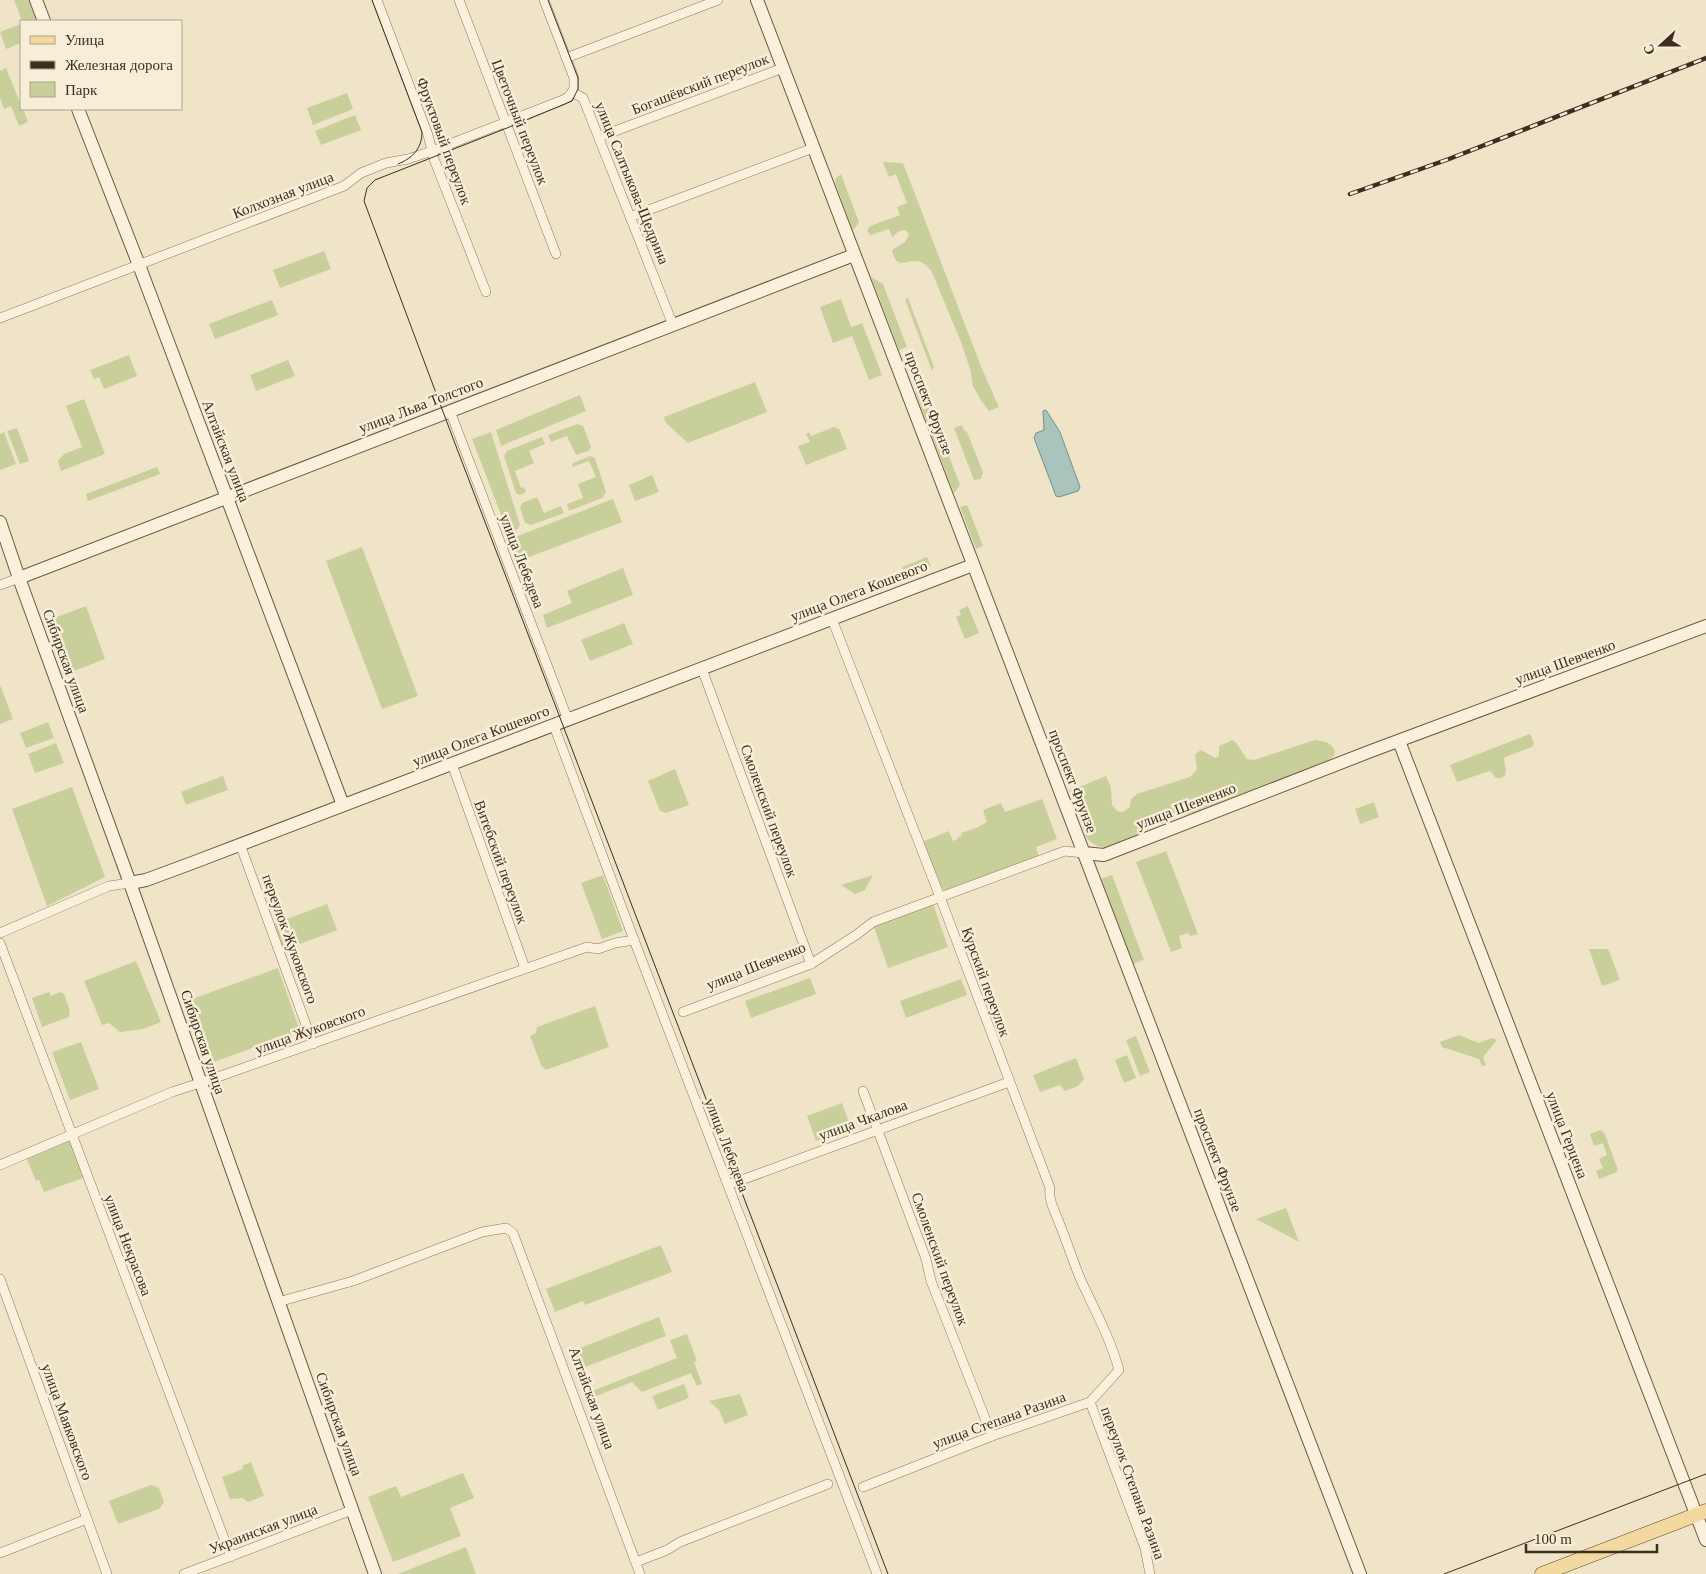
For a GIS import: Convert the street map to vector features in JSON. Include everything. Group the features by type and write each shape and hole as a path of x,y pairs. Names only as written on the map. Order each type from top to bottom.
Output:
{"main road":[{"path":"36,0 44,20"},
{"name":"проспект Фрунзе","path":"757,0 1360,1574"},
{"name":"Алтайская улица","path":"78,110 343,805"},
{"name":"улица Льва Толстого","path":"19,578 854,255"},
{"name":"Сибирская улица","path":"0,522 375,1574"},
{"name":"улица Олега Кошевого","path":"130,883 146,880 973,565"},
{"name":"улица Шевченко","path":"1083,853 1104,855 1399,741 1706,626"},
{"name":"улица Герцена","path":"1399,741 1702,1517 1706,1540"},
{"path":"1542,1574 1702,1517"},
{"path":"1566,1574 1702,1517"}],"street":[{"name":"Фруктовый переулок","path":"377,0 486,292"},
{"name":"Цветочный переулок","path":"459,0 556,254"},
{"path":"544,0 574,78 572,92"},
{"path":"566,58 718,0"},
{"name":"Богашёвский переулок","path":"599,137 783,68"},
{"name":"Колхозная улица","path":"0,318 344,186 361,173 386,163 408,159 432,151 506,123 563,100 572,92"},
{"name":"улица Салтыкова-Щедрина","path":"572,92 583,98 673,325"},
{"path":"630,217 814,148"},
{"name":"улица Лебедева","path":"450,411 568,720"},
{"name":"улица Льва Толстого","path":"0,585 19,578"},
{"name":"Курский переулок","path":"832,619 1050,1188 1049,1195 1080,1278 1102,1322 1114,1354"},
{"name":"Смоленский переулок","path":"702,669 811,964"},
{"name":"улица Лебедева","path":"554,726 877,1574"},
{"name":"Витебский переулок","path":"452,764 525,968"},
{"name":"переулок Жуковского","path":"240,844 313,1044"},
{"name":"улица Шевченко","path":"683,1012 811,964 873,922 1065,851 1083,853"},
{"name":"улица Олега Кошевого","path":"0,934 109,886 130,883"},
{"name":"улица Жуковского","path":"0,1165 172,1092 587,947 598,949 615,943 634,940"},
{"name":"улица Некрасова","path":"0,943 231,1557"},
{"name":"улица Чкалова","path":"728,1185 1009,1082"},
{"name":"Смоленский переулок","path":"863,1091 926,1259 931,1281 992,1436"},
{"name":"Алтайская улица","path":"278,1302 353,1281 482,1232 506,1228 513,1233 640,1574"},
{"name":"улица Маяковского","path":"0,1279 107,1574"},
{"name":"улица Степана Разина","path":"863,1487 992,1436 1090,1402 1119,1370 1114,1354"},
{"name":"переулок Степана Разина","path":"1090,1402 1145,1548 1150,1574"},
{"path":"636,1562 667,1550 680,1542 828,1484"},
{"name":"Украинская улица","path":"184,1574 352,1510"},
{"path":"0,1554 87,1519"}],"green space":[{"path":"14,0 30,0 38,20 22,20"},
{"path":"20,24 20,43 6,49 0,32"},
{"path":"6,68 20,103 20,110 23,110 28,122 19,126 11,106 4,109 0,98 0,71"},
{"path":"347,93 353,109 313,125 307,108"},
{"path":"355,115 361,130 321,145 315,131"},
{"path":"883,162 903,163 982,369 999,407 989,411 973,386 970,369 961,342 931,270 924,263 911,261 900,263 894,257 892,250 905,242 909,234 905,230 899,231 892,237 889,229 871,235 867,231 870,226 900,215 897,207 907,203 896,174 889,177"},
{"path":"841,174 859,222 853,231 835,182 836,178"},
{"path":"324,251 331,269 280,288 273,270"},
{"path":"871,277 883,284 907,347 899,350"},
{"path":"908,298 934,367 932,371 905,299"},
{"path":"841,299 851,327 862,323 882,375 869,380 852,336 833,343 820,307"},
{"path":"272,300 278,315 215,339 209,324"},
{"path":"129,355 137,376 104,389 99,377 94,379 90,370"},
{"path":"288,360 295,376 256,391 250,375"},
{"path":"755,382 767,412 688,443 666,423 664,417"},
{"path":"921,383 960,485 954,493 916,394 917,385"},
{"path":"580,395 586,411 501,446 496,430"},
{"path":"84,399 105,454 61,471 58,461 64,454 82,447 66,406"},
{"path":"577,424 583,426 591,447 588,451 576,455 567,436 551,442 548,435"},
{"path":"962,425 967,432 983,472 981,479 974,480 954,428"},
{"path":"834,427 839,429 847,449 806,465 798,446 810,442 806,434 809,432 811,436"},
{"path":"17,428 29,461 20,464 7,431"},
{"path":"4,432 16,464 0,470 0,434"},
{"path":"491,432 520,525 518,529 508,533 472,439"},
{"path":"542,437 545,444 529,451 534,463 515,471 521,488 524,487 526,492 520,495 516,493 504,456 507,451"},
{"path":"590,456 595,458 606,492 602,498 569,511 567,504 583,498 578,484 596,477 589,461 572,467 573,463"},
{"path":"157,467 160,474 88,501 86,494"},
{"path":"652,475 659,492 635,501 629,485"},
{"path":"537,497 544,513 561,506 564,513 531,525 525,523 520,508 522,503"},
{"path":"613,499 622,522 518,561 510,539"},
{"path":"967,505 983,546 976,549 960,507"},
{"path":"362,547 418,696 382,709 326,561"},
{"path":"927,557 931,566 906,576 902,567"},
{"path":"623,568 633,595 547,628 543,615 572,603 567,591"},
{"path":"86,606 105,659 69,673 49,620"},
{"path":"968,606 979,633 965,639 956,617 961,615 959,610"},
{"path":"624,623 633,644 590,661 581,640"},
{"path":"0,685 13,719 0,724"},
{"path":"48,722 54,738 26,748 20,733"},
{"path":"1530,734 1534,743 1532,747 1505,757 1505,776 1494,777 1490,771 1457,782 1450,765"},
{"path":"1233,740 1247,759 1254,760 1315,740 1327,742 1335,751 1334,756 1329,760 1196,813 1176,816 1144,829 1130,839 1106,848 1097,846 1087,839 1069,791 1106,776 1111,788 1112,805 1117,811 1123,812 1130,807 1131,799 1137,794 1190,777 1197,770 1195,754 1201,750 1215,758 1219,756 1219,746"},
{"path":"56,743 64,763 35,773 28,754"},
{"path":"675,769 689,805 666,813 660,811 648,781"},
{"path":"223,776 228,790 186,805 181,792"},
{"path":"72,787 105,877 47,906 12,809"},
{"path":"1042,799 1057,839 1036,847 1039,857 945,890 940,887 922,842 949,831 953,841 958,839 958,837 962,836 961,833 987,822 983,810 1001,803 1005,812"},
{"path":"1374,802 1379,817 1360,824 1355,809"},
{"path":"1166,851 1198,934 1190,936 1188,933 1179,936 1182,948 1171,952 1136,862"},
{"path":"603,875 623,931 602,939 581,883"},
{"path":"873,875 865,890 855,894 841,885"},
{"path":"1112,875 1144,960 1133,964 1101,879"},
{"path":"327,904 337,930 284,950 274,924"},
{"path":"933,904 948,947 888,968 874,927"},
{"path":"1589,949 1608,949 1620,980 1602,986"},
{"path":"136,961 161,1022 143,1029 120,1032 109,1023 102,1025 84,981"},
{"path":"278,968 300,1031 211,1063 189,1000"},
{"path":"810,978 816,994 751,1018 745,1001"},
{"path":"961,979 967,995 906,1018 900,1001"},
{"path":"49,992 51,996 60,992 64,994 70,1011 69,1017 42,1027 32,998"},
{"path":"595,1006 609,1047 546,1070 541,1065 530,1036 536,1033 537,1027"},
{"path":"1459,1035 1479,1043 1492,1038 1497,1040 1483,1057 1486,1065 1482,1066 1479,1059 1442,1047 1440,1042"},
{"path":"1136,1036 1150,1072 1140,1076 1126,1040"},
{"path":"81,1042 99,1089 70,1100 52,1052"},
{"path":"1127,1055 1136,1078 1124,1083 1115,1060"},
{"path":"1076,1058 1084,1079 1078,1086 1065,1091 1060,1085 1040,1092 1033,1075"},
{"path":"842,1103 851,1128 816,1141 807,1116"},
{"path":"1600,1130 1605,1134 1618,1170 1599,1179 1596,1171 1603,1168 1599,1159 1607,1155 1603,1143 1594,1146 1590,1134"},
{"path":"68,1140 72,1142 86,1177 44,1192 39,1180 36,1181 26,1157"},
{"path":"1286,1208 1299,1242 1256,1219"},
{"path":"661,1245 672,1272 585,1305 583,1301 555,1312 546,1289"},
{"path":"659,1317 666,1336 577,1370 570,1352"},
{"path":"687,1334 697,1361 694,1362 702,1384 697,1386 691,1373 642,1392 632,1382 589,1399 587,1393 677,1358 670,1340"},
{"path":"684,1384 689,1398 658,1410 652,1396"},
{"path":"740,1394 748,1415 725,1424 719,1410 709,1401"},
{"path":"251,1462 264,1496 248,1502 242,1498 230,1499 222,1477 243,1469 242,1466"},
{"path":"463,1473 474,1498 450,1508 461,1536 393,1562 368,1497 396,1486 401,1497"},
{"path":"151,1485 159,1488 164,1502 159,1509 118,1524 109,1501"},
{"path":"466,1547 476,1574 398,1574"}],"water":[{"path":"1046,410 1060,432 1080,487 1078,491 1059,497 1056,496 1034,438 1036,433 1044,430 1043,411"}],"tram line":[{"path":"372,0 422,132 422,138 416,152 398,164"},
{"path":"548,0 578,78 578,89 572,101 375,180 367,188 364,201 888,1574"},
{"path":"1444,1574 1706,1474"}],"railway":[{"path":"1350,194 1449,159 1706,58"}]}
